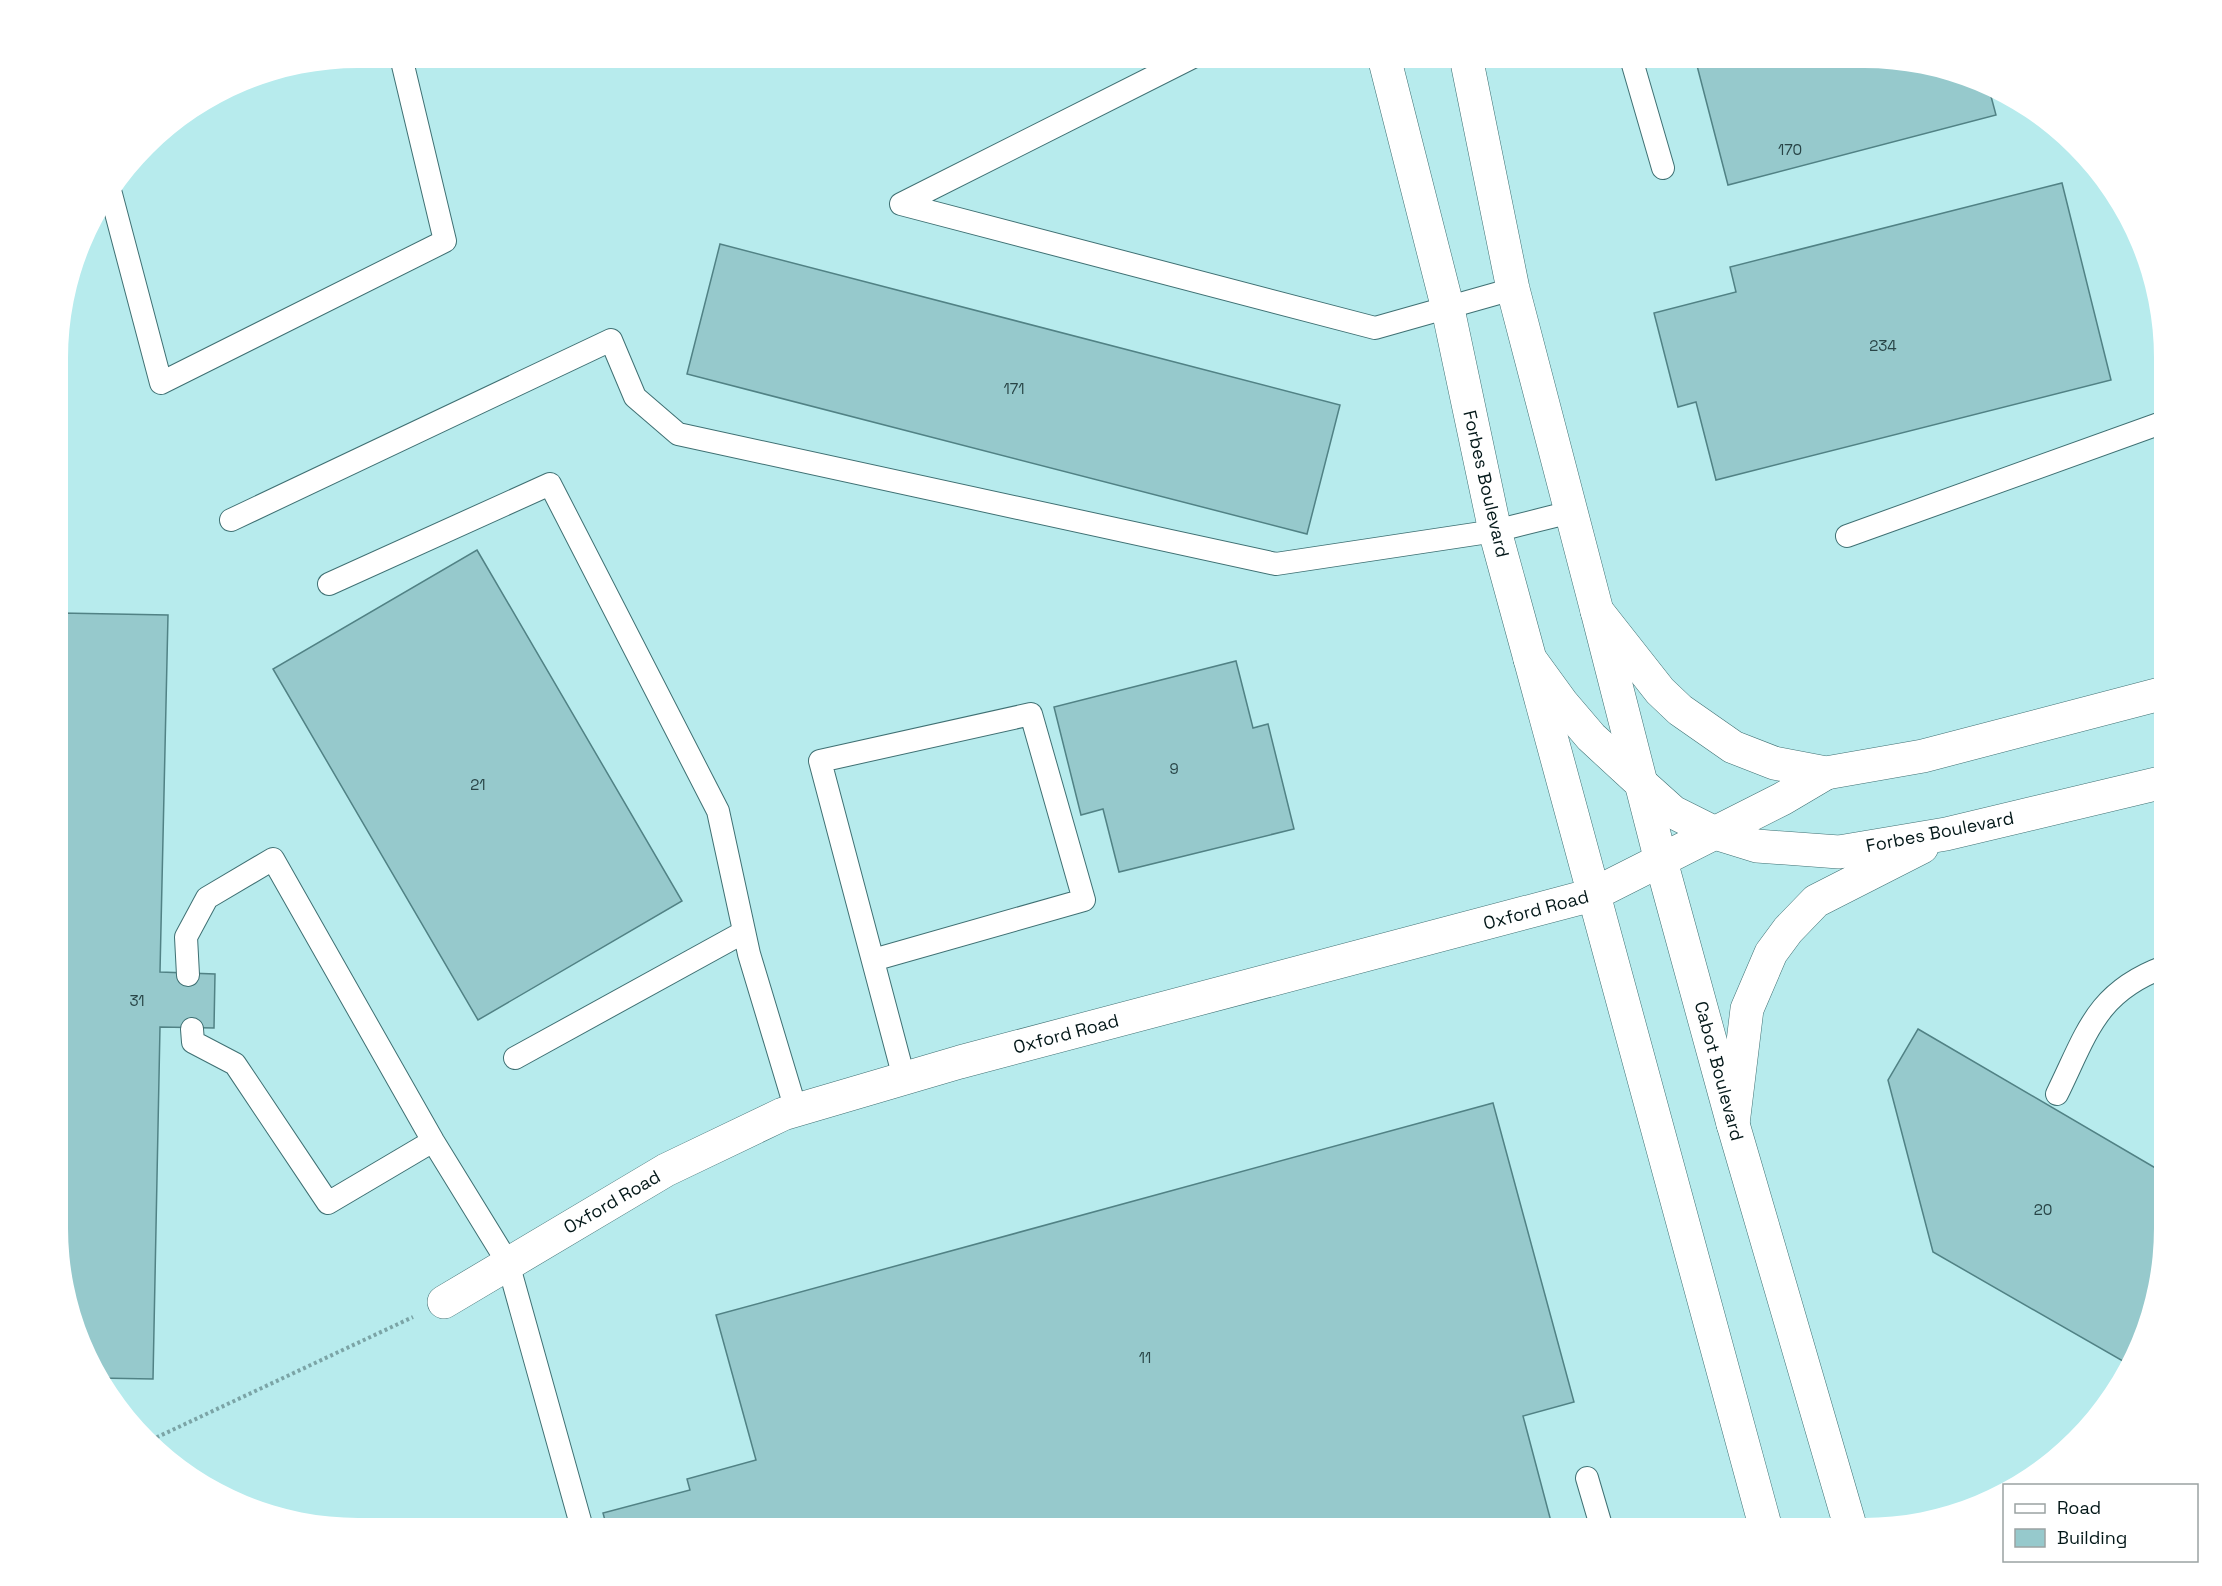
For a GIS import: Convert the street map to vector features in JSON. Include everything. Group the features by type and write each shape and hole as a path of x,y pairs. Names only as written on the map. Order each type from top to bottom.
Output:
{"street":[{"name":"Forbes Boulevard","path":"1387,68 1448,309 1495,531 1530,659 1591,737 1673,812 1715,833 1757,846 1839,852 1947,834 2154,784"},
{"path":"1468,68 1513,289 1597,611 1660,691 1680,710 1733,747 1774,763 1826,772 1923,756 2154,696"},
{"name":"Cabot Boulevard","path":"1597,611 1661,861 1733,1124 1848,1518"},
{"path":"1530,659 1592,895 1763,1518"},
{"path":"1715,833 1782,799 1826,772"},
{"name":"Oxford Road","path":"444,1302 679,1163 728,1138 796,1110 904,1078 1592,895 1715,833"},
{"path":"1733,1124 1747,1009 1771,954 1788,930 1816,901 1856,883 1947,834"}],"lane":[{"path":"113,201 161,383 445,241 404,68"},
{"path":"1171,68 901,204 1375,328 1513,289"},
{"path":"1634,68 1663,168"},
{"path":"231,520 611,340 635,397 678,434 1276,564 1495,531 1571,512"},
{"path":"1847,536 2154,426"},
{"path":"329,584 550,484 718,811 744,932 796,1110"},
{"path":"873,960 1084,900 1031,714 820,761 904,1078"},
{"path":"189,975 186,937 207,898 273,859 433,1141 508,1263 579,1518"},
{"path":"515,1058 744,932"},
{"path":"2057,1094 2094,1018 2106,1002 2136,977 2154,971"},
{"path":"192,1029 193,1042 235,1064 328,1203 433,1141"},
{"path":"1587,1478 1599,1518"}],"path":[{"path":"156,1438 444,1302"}],"building":[{"path":"1698,68 1883,68 1939,77 1991,96 1996,115 1728,185"},
{"path":"2062,183 2111,380 1716,480 1696,402 1678,407 1654,313 1736,292 1730,267"},
{"path":"720,244 1340,405 1307,534 687,374"},
{"path":"477,550 682,901 478,1020 273,669"},
{"path":"68,613 168,615 160,972 215,974 214,1028 160,1027 153,1379 109,1378 97,1357 83,1322 70,1266 68,1247"},
{"path":"1236,661 1253,728 1268,724 1294,829 1119,872 1103,809 1081,815 1054,707"},
{"path":"1918,1029 2154,1167 2154,1247 2149,1285 2139,1322 2123,1361 1933,1252 1888,1080"},
{"path":"1493,1103 1574,1402 1523,1416 1550,1518 604,1518 603,1513 690,1490 687,1479 756,1460 716,1315"}]}
